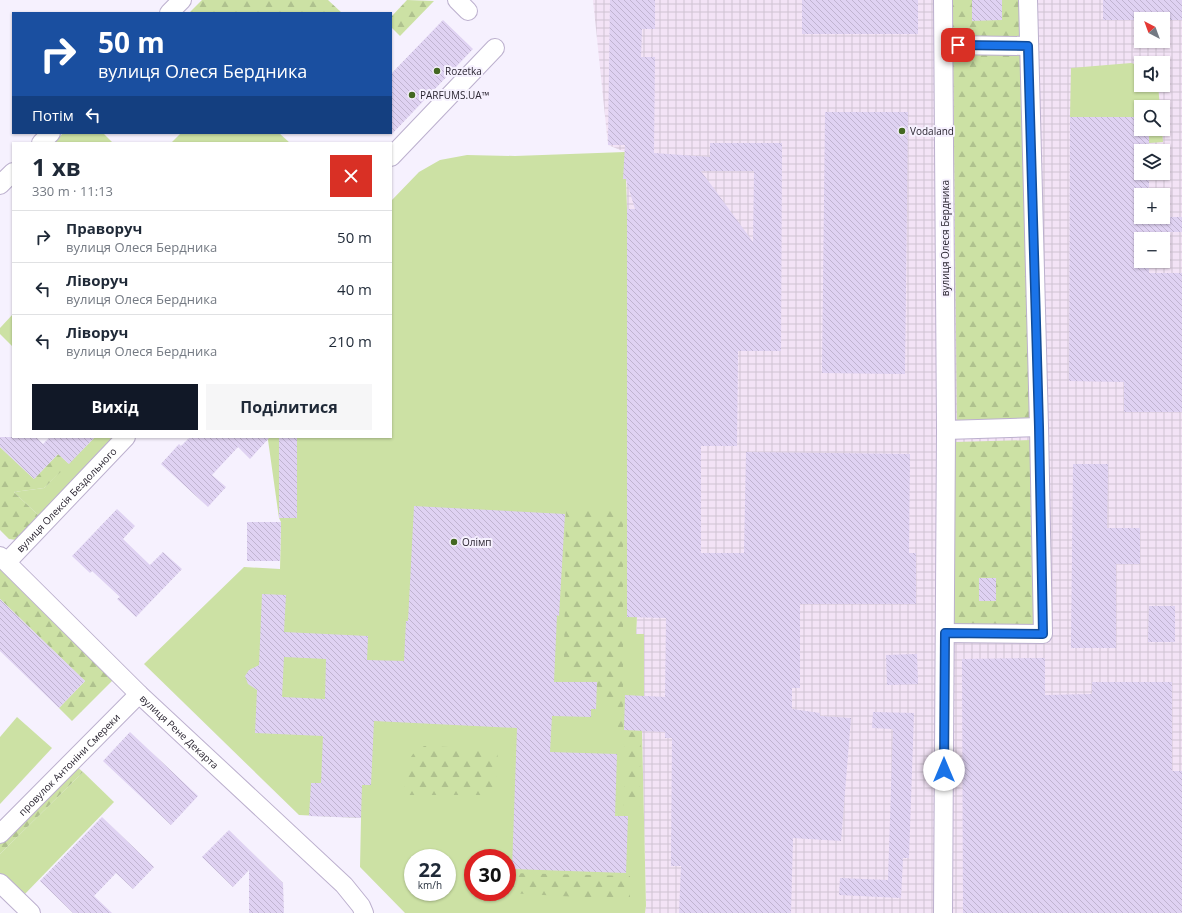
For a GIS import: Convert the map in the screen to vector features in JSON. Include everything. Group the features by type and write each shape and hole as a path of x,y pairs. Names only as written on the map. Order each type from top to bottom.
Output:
{"street":[{"path":"170,12 182,0"},
{"name":"вулиця Олеся Бердника","path":"943,0 946,430 943,913"},
{"path":"945,633 1043,634 1028,0"},
{"path":"944,45 1028,46"},
{"path":"392,157 495,48"},
{"path":"42,142 50,134"},
{"path":"0,185 12,173"},
{"path":"946,430 1039,427"},
{"name":"вулиця Олексія Бездольного","path":"3,559 125,438"},
{"name":"вулиця Рене Декарта","path":"3,559 139,694 344,885 362,909"},
{"name":"провулок Антоніни Смереки","path":"0,834 139,694"},
{"path":"0,883 32,913"}],"shaded area":[{"path":"593,0 1182,0 1182,913 645,913 642,731 644,696 644,634 636,634 637,618 627,617 627,209 625,152 608,145"}],"green space":[{"path":"202,0 328,0 341,12 190,12"},
{"path":"407,0 434,1 400,36 392,28 392,16"},
{"path":"952,0 1020,0 1020,39 952,36"},
{"path":"1021,53 1031,418 957,420 953,54"},
{"path":"1134,64 1134,92 1159,92 1159,100 1134,100 1134,117 1070,117 1071,68"},
{"path":"62,134 104,134 112,142 55,142"},
{"path":"180,134 280,134 289,142 172,142"},
{"path":"1149,136 1163,136 1163,142 1149,143"},
{"name":"Олімп","path":"625,152 627,209 627,617 637,617 636,634 644,634 644,696 642,731 645,913 405,913 360,867 361,818 299,815 144,664 244,567 280,569 281,522 279,518 268,440 266,438 392,438 392,200 419,172 440,160 467,155 515,156"},
{"path":"12,315 12,346 0,334 0,328"},
{"path":"94,438 114,438 39,516 14,492 44,488"},
{"path":"1032,440 1034,626 954,624 955,442"},
{"path":"0,447 34,479 58,454 69,464 44,488 14,492 39,516 16,540 9,539 0,530"},
{"path":"623,508 623,731 641,733 639,811 623,805 626,751 611,707 587,690 564,661 566,509"},
{"path":"0,569 113,680 72,721 59,708 85,681 0,599"},
{"path":"17,717 52,748 0,804 0,737"},
{"path":"424,746 498,749 495,795 404,795 406,764 413,754"},
{"path":"76,766 83,772 0,854 0,844"},
{"path":"83,772 114,802 22,897 0,875 0,854"},
{"path":"516,873 630,876 630,900 516,893"}],"building":[{"path":"610,0 655,0 655,29 642,29 641,57 655,57 654,153 710,157 710,143 782,143 781,351 738,351 737,446 701,446 701,553 744,553 746,452 910,454 909,553 916,553 916,604 800,604 800,688 792,688 792,709 820,713 820,716 851,718 841,841 793,838 791,913 679,913 681,866 671,866 672,738 665,738 665,732 624,730 625,695 665,697 666,618 627,617 627,209 635,209 626,179 623,179 625,145 608,145","holes":["701,171 754,171 753,242"]},
{"path":"802,0 918,0 918,34 802,34"},
{"path":"972,0 1002,0 1002,20 972,21"},
{"path":"1103,0 1182,0 1182,20 1170,20 1170,12 1134,12 1134,20 1103,20"},
{"path":"443,20 473,49 392,134 392,73"},
{"path":"825,112 908,112 905,374 822,373"},
{"path":"1070,117 1134,117 1134,136 1149,136 1149,144 1134,144 1134,180 1149,180 1149,188 1134,188 1134,224 1170,224 1170,217 1182,217 1182,232 1134,232 1134,268 1149,268 1149,273 1182,273 1182,412 1124,412 1124,382 1069,381"},
{"path":"0,437 37,438 43,444 49,438 94,438 69,464 58,454 34,479 0,447"},
{"path":"189,438 269,438 250,459 238,447 212,475 226,487 208,507 161,464 179,444 181,446"},
{"path":"279,438 297,438 297,518 279,518"},
{"path":"1073,464 1108,464 1107,528 1140,528 1140,564 1116,564 1116,648 1071,648"},
{"path":"414,506 565,514 559,616 557,615 554,682 597,682 596,709 591,709 591,717 552,716 550,752 617,754 615,816 628,816 626,873 516,869 516,849 513,849 517,728 374,721 371,785 362,785 361,818 309,816 311,783 321,783 323,736 255,733 257,690 248,684 245,676 249,670 259,665 262,594 286,595 284,632 368,636 367,660 404,661 406,621 408,621","holes":["284,657 326,659 325,699 282,697"]},
{"path":"117,509 135,526 123,539 150,565 163,552 182,569 136,617 117,599 120,597 92,571 90,573 72,556"},
{"path":"247,522 281,522 280,561 247,561"},
{"path":"979,578 996,578 996,601 979,601"},
{"path":"0,599 85,681 59,708 0,651"},
{"path":"1149,606 1175,606 1175,642 1148,642"},
{"path":"917,654 918,684 887,685 886,655"},
{"path":"1045,658 1045,695 1092,694 1092,682 1172,682 1172,771 1182,771 1182,913 963,913 962,659"},
{"path":"873,712 914,713 909,858 903,858 901,898 839,895 840,878 888,880 893,729 872,728"},
{"path":"130,732 198,796 171,825 103,761"},
{"path":"102,817 154,867 133,889 116,873 94,896 112,913 73,913 40,881"},
{"path":"229,830 283,883 284,913 249,913 249,870 233,887 202,857"}],"place":[{"name":"Rozetka","path":"437,71"},
{"name":"PARFUMS.UA™","path":"412,95"},
{"name":"Vodaland","path":"902,131"},
{"name":"Олімп","path":"454,542"}],"route":[{"path":"944,770 945,633 1043,634 1039,427 1028,46 958,45"}]}
